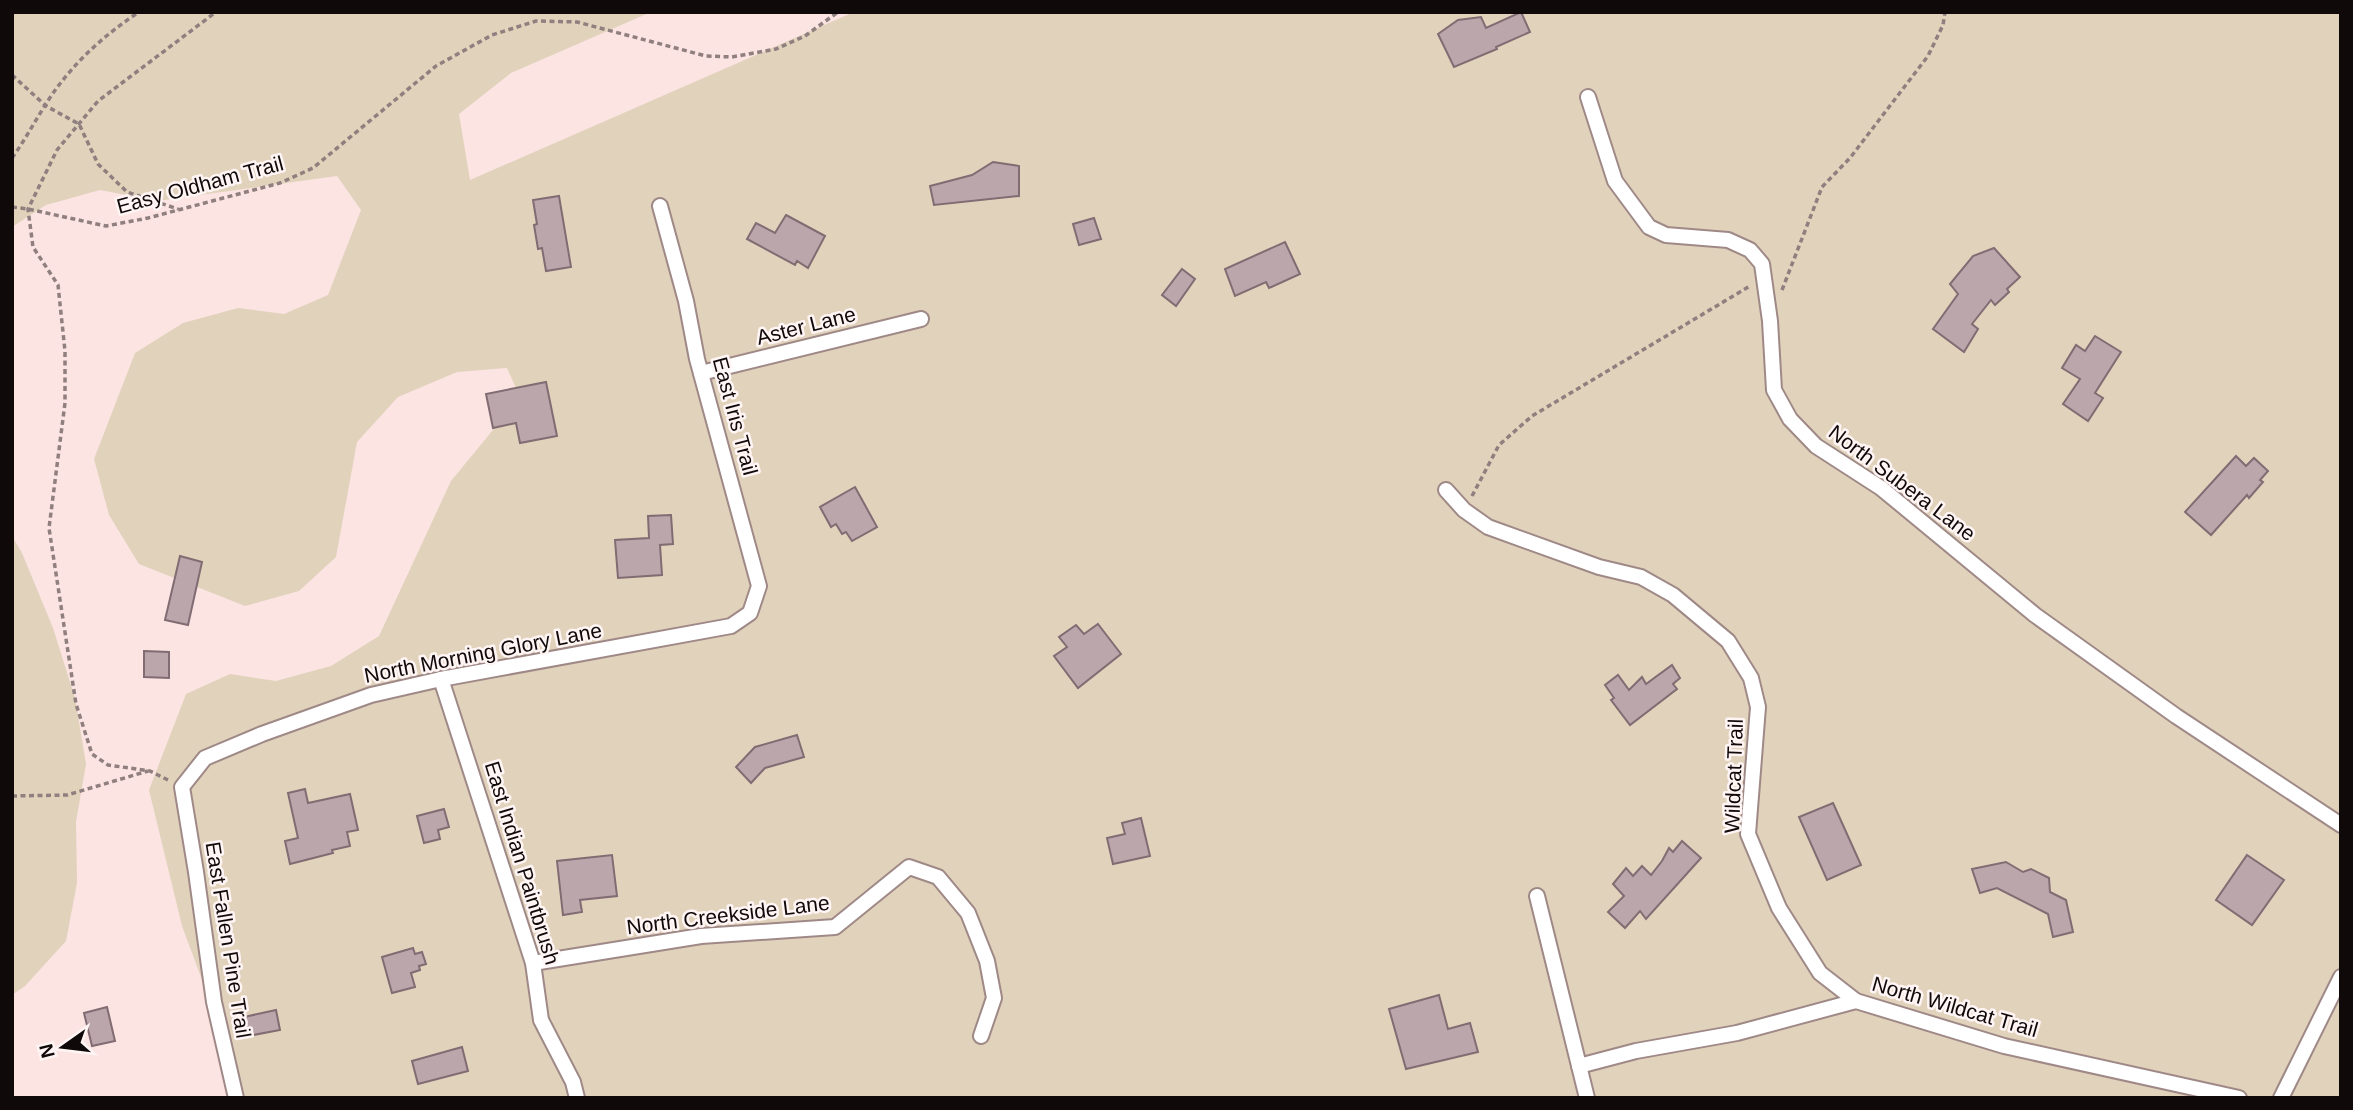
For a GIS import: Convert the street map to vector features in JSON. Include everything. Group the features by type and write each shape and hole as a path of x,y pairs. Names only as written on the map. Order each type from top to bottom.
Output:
{"street":[{"name":"North Subera Lane","path":"1588,97 1615,181 1649,227 1666,235 1728,240 1750,250 1762,264 1770,321 1774,390 1790,419 1816,446 1881,488 2046,623 2176,716 2341,825"},
{"name":"East Iris Trail","path":"660,206 701,373 759,586 750,613 731,626"},
{"name":"Aster Lane","path":"701,373 921,319"},
{"name":"Wildcat Trail","path":"1446,490 1464,510 1488,527 1599,567 1641,577 1672,595 1728,641 1751,678 1758,707 1748,834 1779,908 1820,973 1856,1000"},
{"name":"North Morning Glory Lane","path":"182,788 205,758 371,695 441,679 731,626"},
{"name":"East Indian Paintbrush","path":"441,679 534,963 541,1020 573,1082 576,1098"},
{"name":"East Fallen Pine Trail","path":"182,788 214,1002 236,1098"},
{"name":"North Creekside Lane","path":"534,963 701,936 835,927 909,867 938,877 968,912 987,961 994,998 981,1036"},
{"path":"1536,896 1587,1098"},
{"path":"2280,1098 2341,977"},
{"name":"North Wildcat Trail","path":"1579,1066 1636,1051 1737,1033 1856,1000 2004,1046 2239,1098"}],"path":[{"path":"12,158 55,90 100,40 139,12"},
{"path":"182,788 150,771 108,765 92,754 76,704 49,528 65,403 64,338 58,285 33,247 29,209 57,149 98,101 216,12"},
{"name":"Easy Oldham Trail","path":"12,207 106,226 280,183 313,168 436,66 492,35 536,21 577,22 706,56 732,57 776,49 805,36 838,12"},
{"path":"1770,321 1822,187 1850,158 1928,55 1945,12"},
{"path":"12,75 46,106 79,124 98,164 127,192 180,209"},
{"path":"1464,510 1499,445 1532,416 1765,277"},
{"path":"12,796 67,795 150,771"}],"shaded area":[{"path":"12,12 651,12 511,73 459,114 470,180 854,12 2341,12 2341,1098 240,1098 236,1071 182,926 149,790 186,694 230,674 276,681 331,666 379,636 451,481 520,397 507,368 457,372 398,397 357,442 336,557 299,591 245,606 139,564 109,515 94,459 135,353 183,323 238,308 284,314 328,295 361,210 337,176 157,201 100,190 46,205 12,227"},
{"path":"12,536 22,553 53,628 75,698 86,764 76,822 77,883 66,941 25,986 12,995"}],"building":[{"path":"1521,12 1530,32 1454,67 1438,34 1458,20 1481,17 1486,28"},
{"path":"993,162 1019,166 1019,196 934,205 930,186 972,175"},
{"path":"559,196 571,267 546,271 542,248 538,249 533,200"},
{"path":"786,215 825,236 808,268 797,261 795,265 747,239 756,223 775,233"},
{"path":"1094,218 1101,239 1079,245 1073,224"},
{"path":"1285,242 1300,274 1269,288 1266,282 1235,296 1225,269"},
{"path":"1994,248 2020,277 1995,305 1991,300 1972,324 1978,329 1964,352 1933,329 1958,294 1950,284 1973,256"},
{"path":"1182,269 1195,279 1176,306 1162,295"},
{"path":"2095,336 2121,352 2095,393 2103,398 2088,421 2063,404 2080,379 2062,368 2076,345 2085,351"},
{"path":"546,382 557,436 520,443 516,423 493,428 486,394"},
{"path":"2236,456 2246,466 2254,458 2268,471 2260,480 2263,482 2249,498 2247,495 2211,535 2185,512"},
{"path":"855,487 877,527 852,541 846,532 842,534 836,524 831,527 820,507"},
{"path":"671,515 673,544 660,545 662,575 618,578 615,540 649,538 648,516"},
{"path":"180,556 202,562 188,625 165,620"},
{"path":"1098,624 1121,654 1078,688 1054,656 1067,647 1059,637 1076,625 1084,634"},
{"path":"144,651 169,652 169,678 144,677"},
{"path":"1672,665 1680,678 1673,684 1677,689 1630,725 1611,700 1614,698 1605,685 1618,675 1629,690 1642,677 1646,684"},
{"path":"797,735 804,757 765,768 751,783 736,767 755,747"},
{"path":"305,789 308,803 350,794 358,830 347,832 350,846 290,864 285,841 298,838 288,793"},
{"path":"1833,803 1861,865 1827,880 1799,817"},
{"path":"444,809 449,827 438,830 440,839 424,843 417,816"},
{"path":"1141,818 1150,856 1113,864 1107,838 1125,834 1122,823"},
{"path":"1682,841 1701,858 1646,919 1640,911 1625,928 1608,912 1624,896 1613,884 1626,868 1633,876 1642,866 1651,875 1669,848 1673,852"},
{"path":"612,855 617,896 580,900 582,912 563,915 557,861"},
{"path":"2247,855 2284,880 2252,925 2216,900"},
{"path":"2006,862 2023,872 2031,869 2049,878 2050,892 2066,900 2073,932 2053,937 2048,914 1997,888 1980,893 1972,869"},
{"path":"413,948 415,954 422,952 426,964 411,973 415,987 392,993 382,957"},
{"path":"1439,995 1448,1029 1470,1023 1478,1052 1406,1069 1389,1009"},
{"path":"107,1007 115,1041 92,1046 84,1013"},
{"path":"276,1010 280,1030 248,1036 244,1017"},
{"path":"462,1047 468,1071 418,1084 412,1061"}]}
